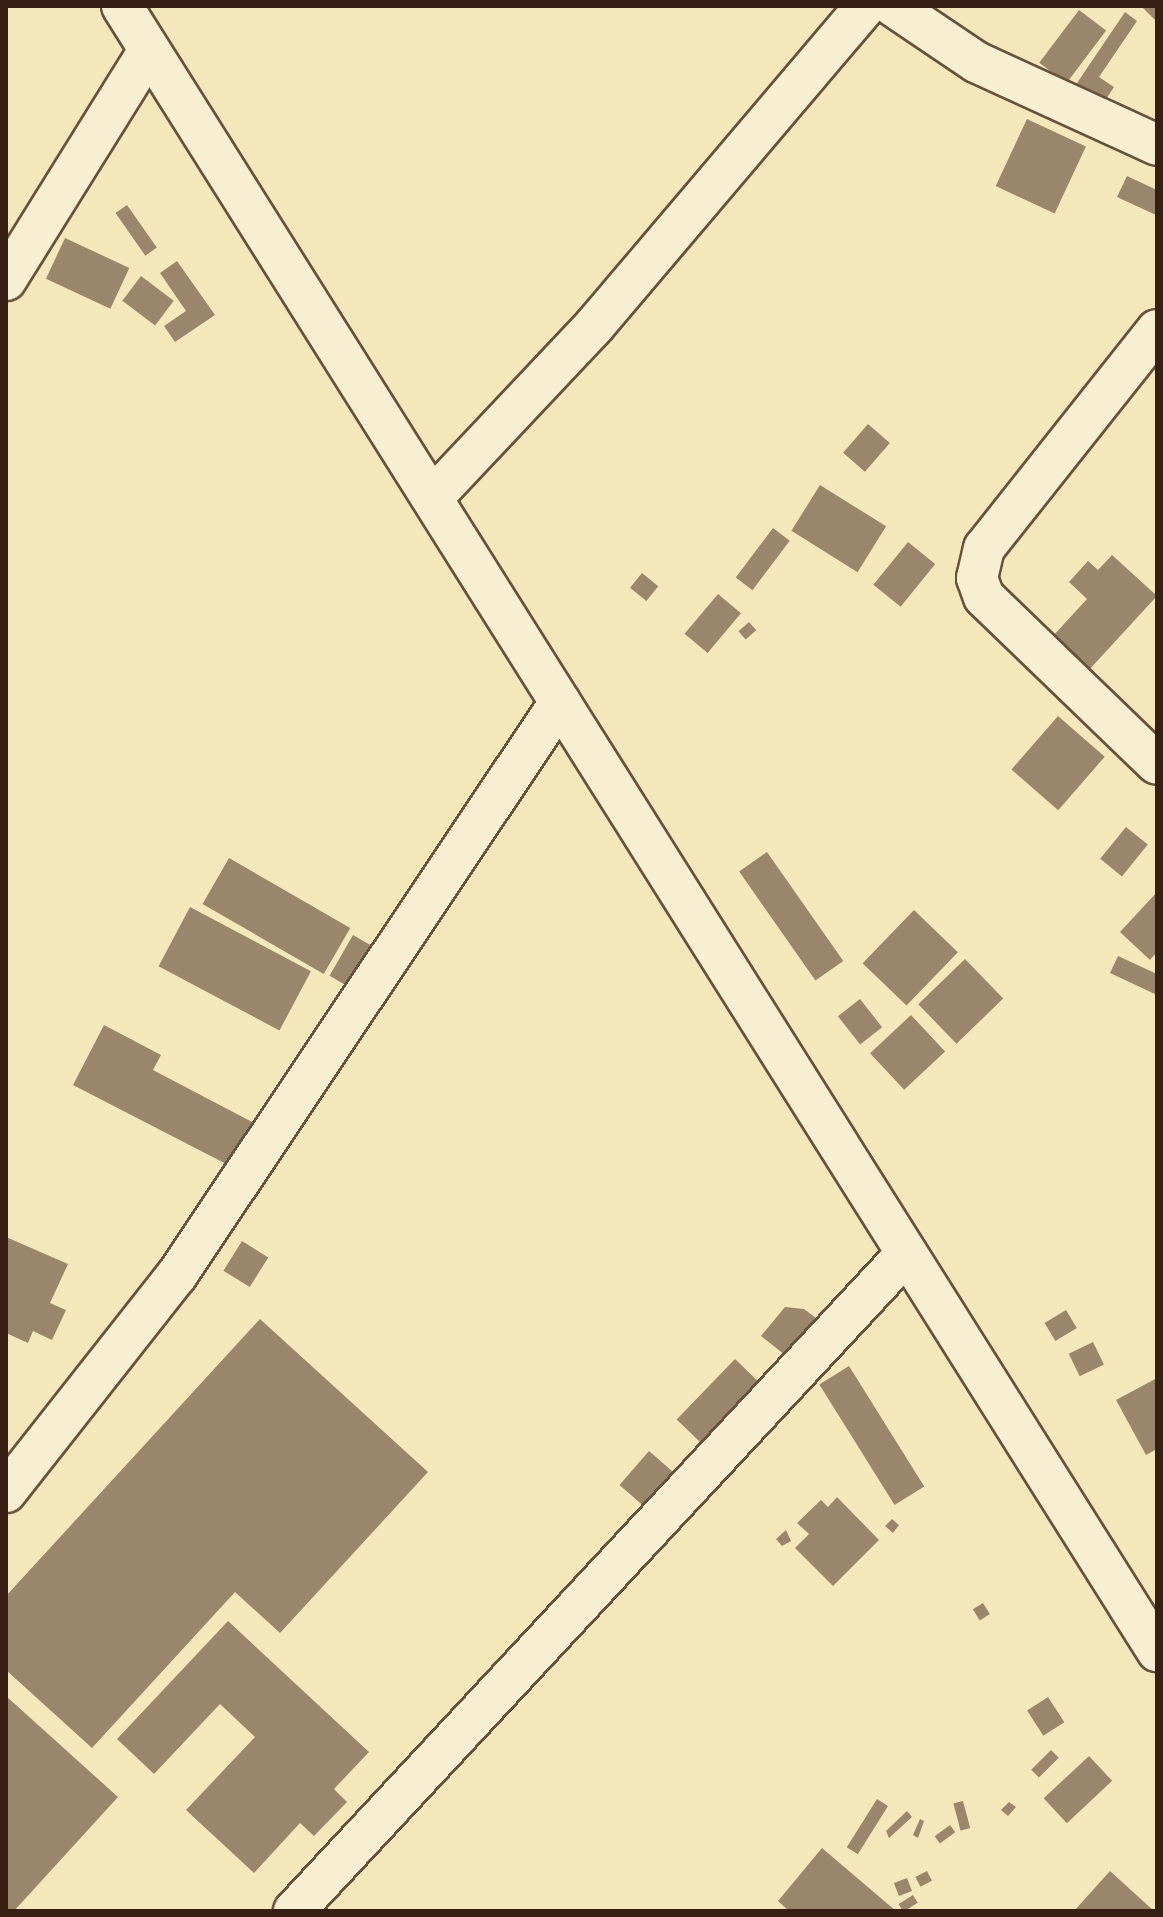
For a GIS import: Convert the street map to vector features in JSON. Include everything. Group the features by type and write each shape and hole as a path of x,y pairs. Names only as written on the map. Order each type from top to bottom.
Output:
{"street":[{"path":"122,6 148,52 434,496 905,1255 1157,1651"},
{"path":"434,496 595,325 866,6"},
{"path":"893,6 976,62 1157,145"},
{"path":"6,280 148,52"},
{"path":"1157,330 984,548 977,578 984,597 1157,764"},
{"path":"6,1492 177,1275 560,702"},
{"path":"294,1911 905,1255"}],"building":[{"path":"1141,6 1157,6 1157,22"},
{"path":"1079,10 1106,30 1066,83 1039,63"},
{"path":"1125,12 1137,21 1099,77 1114,87 1101,107 1073,89"},
{"path":"1027,119 1086,146 1055,214 996,186"},
{"path":"1127,176 1157,190 1156,215 1117,197"},
{"path":"127,205 157,248 145,256 116,213"},
{"path":"65,238 129,268 110,309 46,279"},
{"path":"177,261 215,315 175,342 164,326 186,311 160,273"},
{"path":"141,276 174,301 155,325 122,301"},
{"path":"868,424 890,443 865,472 843,453"},
{"path":"820,485 886,526 858,572 791,531"},
{"path":"773,528 790,541 752,590 736,578"},
{"path":"908,542 935,564 901,607 873,585"},
{"path":"1112,555 1157,596 1088,671 1052,637 1087,599 1069,582 1088,561 1098,570"},
{"path":"642,573 658,586 646,601 630,588"},
{"path":"718,594 741,613 708,653 685,634"},
{"path":"749,622 756,630 746,639 738,631"},
{"path":"1058,716 1105,757 1058,810 1011,770"},
{"path":"1126,827 1148,845 1122,876 1100,859"},
{"path":"767,852 843,961 815,980 739,872"},
{"path":"229,858 350,928 324,974 202,904"},
{"path":"1157,892 1157,952 1150,960 1120,932"},
{"path":"190,907 311,971 280,1030 159,966"},
{"path":"914,910 958,952 906,1006 863,963"},
{"path":"353,935 382,952 359,993 330,976"},
{"path":"1118,956 1157,974 1157,995 1110,973"},
{"path":"965,959 1003,999 956,1044 918,1004"},
{"path":"860,999 882,1027 860,1045 838,1016"},
{"path":"911,1015 945,1052 904,1090 870,1053"},
{"path":"104,1025 161,1055 153,1070 254,1123 232,1167 73,1085"},
{"path":"6,1237 68,1264 50,1303 66,1310 52,1340 33,1331 28,1343 6,1333"},
{"path":"242,1241 268,1257 250,1287 223,1271"},
{"path":"785,1307 804,1309 820,1321 790,1359 761,1336"},
{"path":"1066,1310 1077,1328 1055,1341 1045,1323"},
{"path":"260,1319 428,1472 280,1633 235,1592 92,1748 6,1670 6,1596"},
{"path":"1093,1342 1104,1364 1080,1376 1069,1354"},
{"path":"735,1359 766,1389 708,1449 677,1419"},
{"path":"849,1366 924,1486 895,1505 819,1385"},
{"path":"1157,1378 1157,1449 1146,1455 1116,1400"},
{"path":"649,1451 679,1477 650,1511 619,1485"},
{"path":"837,1497 879,1540 833,1586 795,1548 809,1534 797,1523 821,1500 828,1507"},
{"path":"892,1519 899,1525 893,1533 885,1526"},
{"path":"786,1530 791,1541 782,1546 776,1539"},
{"path":"983,1603 990,1614 980,1620 973,1609"},
{"path":"228,1621 369,1752 334,1789 347,1802 314,1836 300,1823 254,1873 186,1810 255,1737 220,1704 154,1774 117,1739"},
{"path":"6,1696 118,1797 14,1911 6,1911"},
{"path":"1048,1697 1064,1722 1043,1736 1027,1711"},
{"path":"1051,1750 1059,1758 1039,1778 1031,1770"},
{"path":"1089,1756 1112,1781 1067,1823 1044,1798"},
{"path":"877,1799 888,1806 858,1854 847,1847"},
{"path":"963,1801 970,1828 961,1831 953,1804"},
{"path":"1009,1802 1016,1807 1008,1816 1001,1810"},
{"path":"907,1811 912,1817 889,1838 886,1831"},
{"path":"920,1819 924,1821 918,1838 913,1835"},
{"path":"950,1825 955,1832 940,1843 935,1836"},
{"path":"822,1848 896,1911 789,1911 778,1901"},
{"path":"927,1871 932,1881 920,1887 915,1877"},
{"path":"1110,1871 1154,1911 1074,1911"},
{"path":"907,1878 912,1891 899,1896 894,1883"},
{"path":"913,1895 918,1903 904,1911 899,1904"}]}
